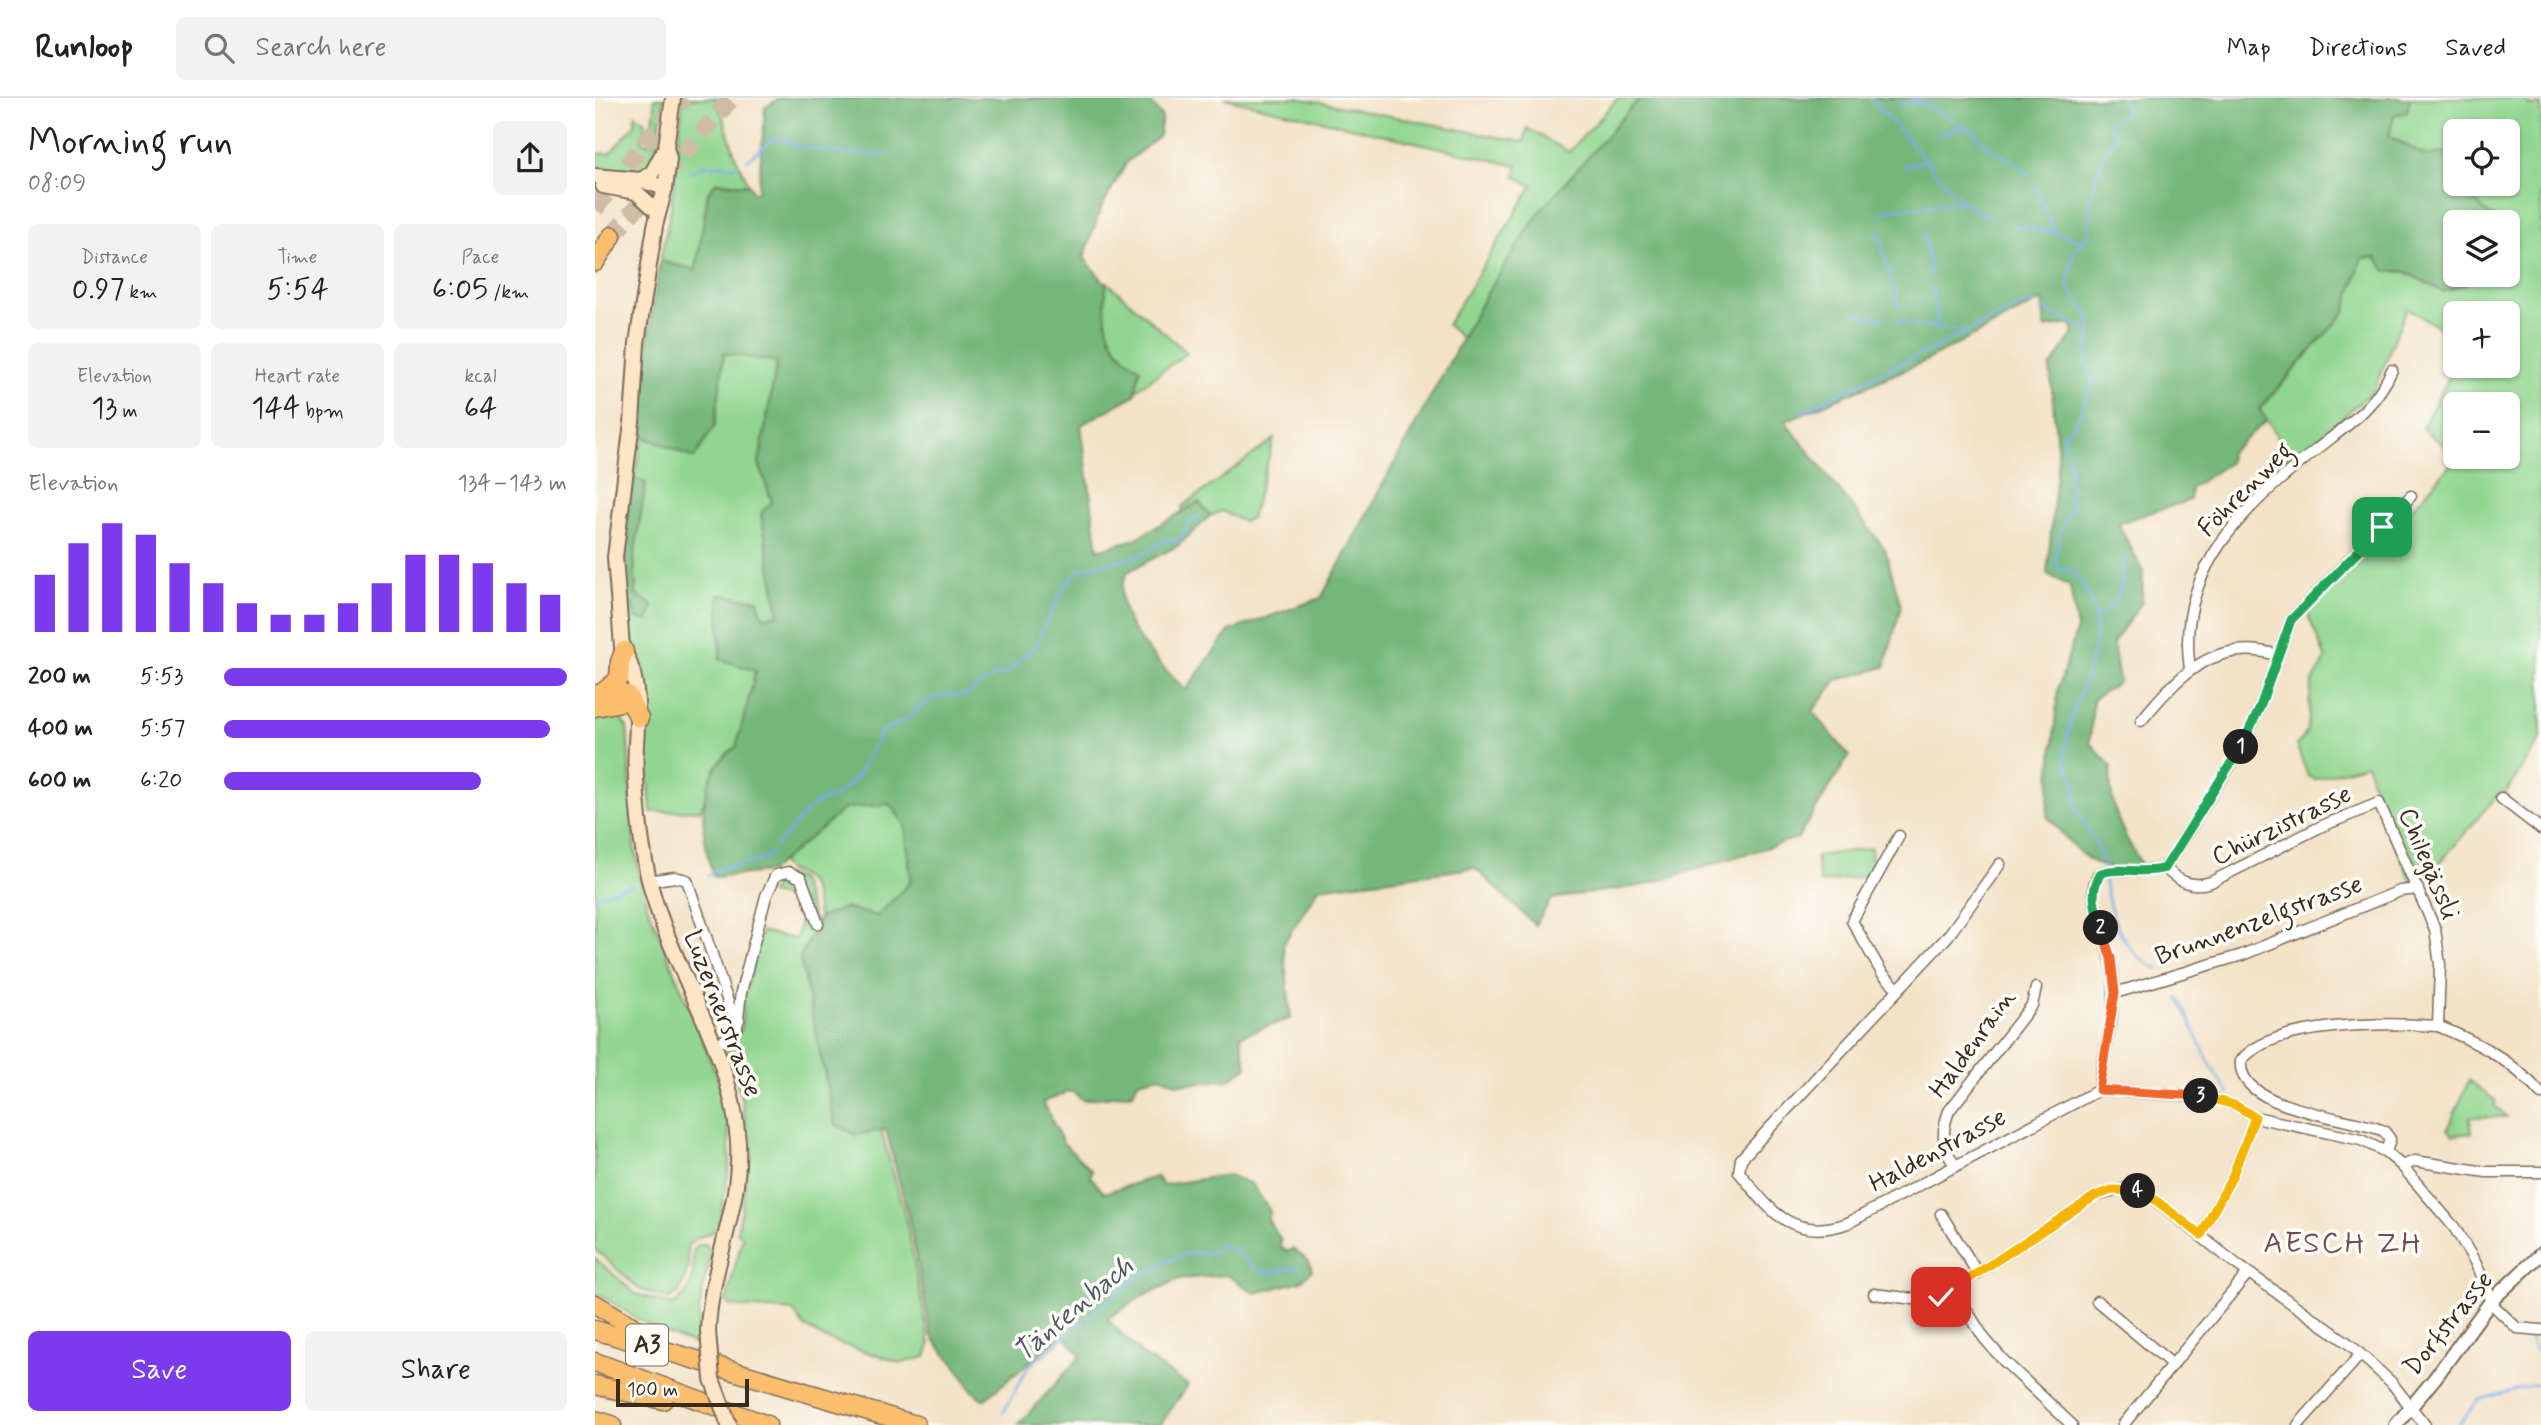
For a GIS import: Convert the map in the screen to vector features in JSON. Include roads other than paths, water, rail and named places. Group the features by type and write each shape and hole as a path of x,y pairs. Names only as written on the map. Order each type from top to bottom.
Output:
{"highway":[{"path":"595,262 612,236"},
{"path":"624,651 616,698 623,710 635,721"},
{"path":"595,1304 631,1328 699,1359"},
{"name":"A3","path":"595,1330 916,1425"},
{"path":"595,1362 767,1425"},
{"name":"A3","path":"595,1385 757,1425"},
{"path":"595,1420 612,1425"}],"main road":[{"path":"616,698 624,651 615,580 615,557 632,422 637,343 673,98"},
{"path":"641,180 652,173 666,147"},
{"path":"595,176 641,180 660,188"},
{"path":"595,185 660,188"},
{"path":"613,187 636,192 654,208"},
{"path":"655,226 654,208 660,188"},
{"name":"Luzernerstrasse","path":"635,721 641,828 648,881 669,941 713,1045 733,1107 738,1159 733,1201 713,1287 708,1331 712,1379 729,1425"}],"street":[{"name":"Föhrenweg","path":"2190,669 2187,626 2192,599 2202,570 2214,549 2232,527 2294,469 2367,409 2384,388 2392,370"},
{"path":"2411,496 2291,620 2260,707 2241,748 2165,868 2137,873 2104,872 2095,883 2095,910 2111,958 2115,993 2099,1090 2129,1094 2187,1094 2235,1105 2255,1117 2361,1140 2386,1152 2402,1166 2454,1227 2475,1262 2491,1301 2518,1328 2541,1330"},
{"path":"2141,721 2169,687 2207,659 2240,652 2260,651 2277,655"},
{"path":"2501,798 2541,829"},
{"name":"Chürzistrasse","path":"2165,868 2185,883 2201,886 2211,883 2322,826 2379,803"},
{"name":"Chilegässli","path":"2379,803 2418,889 2437,941 2440,965 2438,1026"},
{"path":"1896,988 1882,973 1852,921 1899,836"},
{"name":"Haldenstrasse","path":"2000,864 1948,936 1896,988 1746,1153 1739,1172 1776,1215 1791,1225 1818,1230 1848,1223 1954,1164 2099,1090"},
{"path":"713,1045 734,1033 739,1020 741,992 766,896 776,876 788,872 801,878 818,924"},
{"path":"648,881 675,877 687,880 730,1008 739,1020"},
{"name":"Brunnenzelgstrasse","path":"2115,993 2242,956 2400,891 2418,889"},
{"name":"Haldenrain","path":"1954,1164 1943,1142 1943,1126 1949,1111 2032,1005 2036,988"},
{"path":"2386,1152 2390,1139 2379,1129 2299,1108 2256,1091 2242,1074 2241,1061 2262,1047 2302,1032 2363,1024 2438,1026 2473,1041 2510,1063 2541,1094"},
{"path":"2201,1235 2232,1177 2255,1117"},
{"path":"2402,1166 2415,1161 2486,1171 2541,1172"},
{"path":"1874,1294 1922,1300 1941,1297 2063,1215 2112,1190 2123,1189 2150,1196 2248,1273 2315,1318 2391,1382 2425,1425"},
{"path":"1941,1214 1978,1274"},
{"name":"Dorfstrasse","path":"2396,1425 2491,1301 2541,1254"},
{"path":"2123,1425 2248,1273"},
{"path":"1954,1290 1983,1338 2072,1425"},
{"path":"2097,1301 2173,1365"},
{"path":"2298,1425 2360,1355"}],"waterway":[{"path":"1871,98 1964,204 1991,219"},
{"path":"1912,98 1973,131 1991,150 2022,166 2030,177"},
{"path":"1899,104 1919,102 1919,98"},
{"path":"2064,448 2066,440 2062,435 2075,424 2093,384 2086,360 2090,318 2070,291 2068,280 2074,251 2090,233 2094,182 2103,158 2116,136 2109,123 2127,112 2122,98"},
{"path":"1939,135 1965,126"},
{"path":"747,160 771,140 779,138 797,146 837,153 886,155"},
{"path":"1904,166 1927,160"},
{"path":"689,173 703,165 736,166"},
{"path":"2035,187 2055,232"},
{"path":"1880,211 1960,202"},
{"path":"2012,226 2060,233 2083,242"},
{"path":"1876,229 1899,306"},
{"path":"1924,235 1931,277"},
{"path":"1932,288 1938,326"},
{"path":"1801,412 2022,305 2033,304"},
{"path":"2043,309 2090,330"},
{"path":"1855,314 1885,319"},
{"path":"1897,321 1966,332"},
{"path":"2066,455 2072,465 2069,475 2072,491 2067,496 2072,507 2060,535 2056,565 2060,571 2071,570 2087,593 2095,616 2095,638 2091,660 2069,730 2065,758 2074,780 2078,811 2097,846 2104,869"},
{"path":"776,846 813,804 836,796 857,777 882,731 905,720 934,697 966,695 989,679 1008,672 1036,644 1064,587 1079,569 1139,556 1167,540 1180,540 1188,523 1201,515"},
{"path":"2097,615 2111,608 2119,593 2125,558"},
{"path":"708,876 723,868 756,861 770,853"},
{"path":"2104,876 2109,904 2119,931 2136,954 2159,969"},
{"path":"595,896 631,885"},
{"path":"2178,998 2207,1058 2229,1093"},
{"name":"Täntenbach","path":"1003,1413 1028,1367 1141,1274 1185,1254 1214,1252 1220,1245 1236,1251 1257,1270 1269,1272 1299,1267"},
{"path":"2528,1336 2541,1359"},
{"path":"2458,1425 2478,1400 2541,1383"}],"tunnel":[{"path":"595,209 640,148 685,98"},
{"path":"612,236 732,98"}],"district":[{"name":"AESCH ZH","path":"2343,1243"}]}
